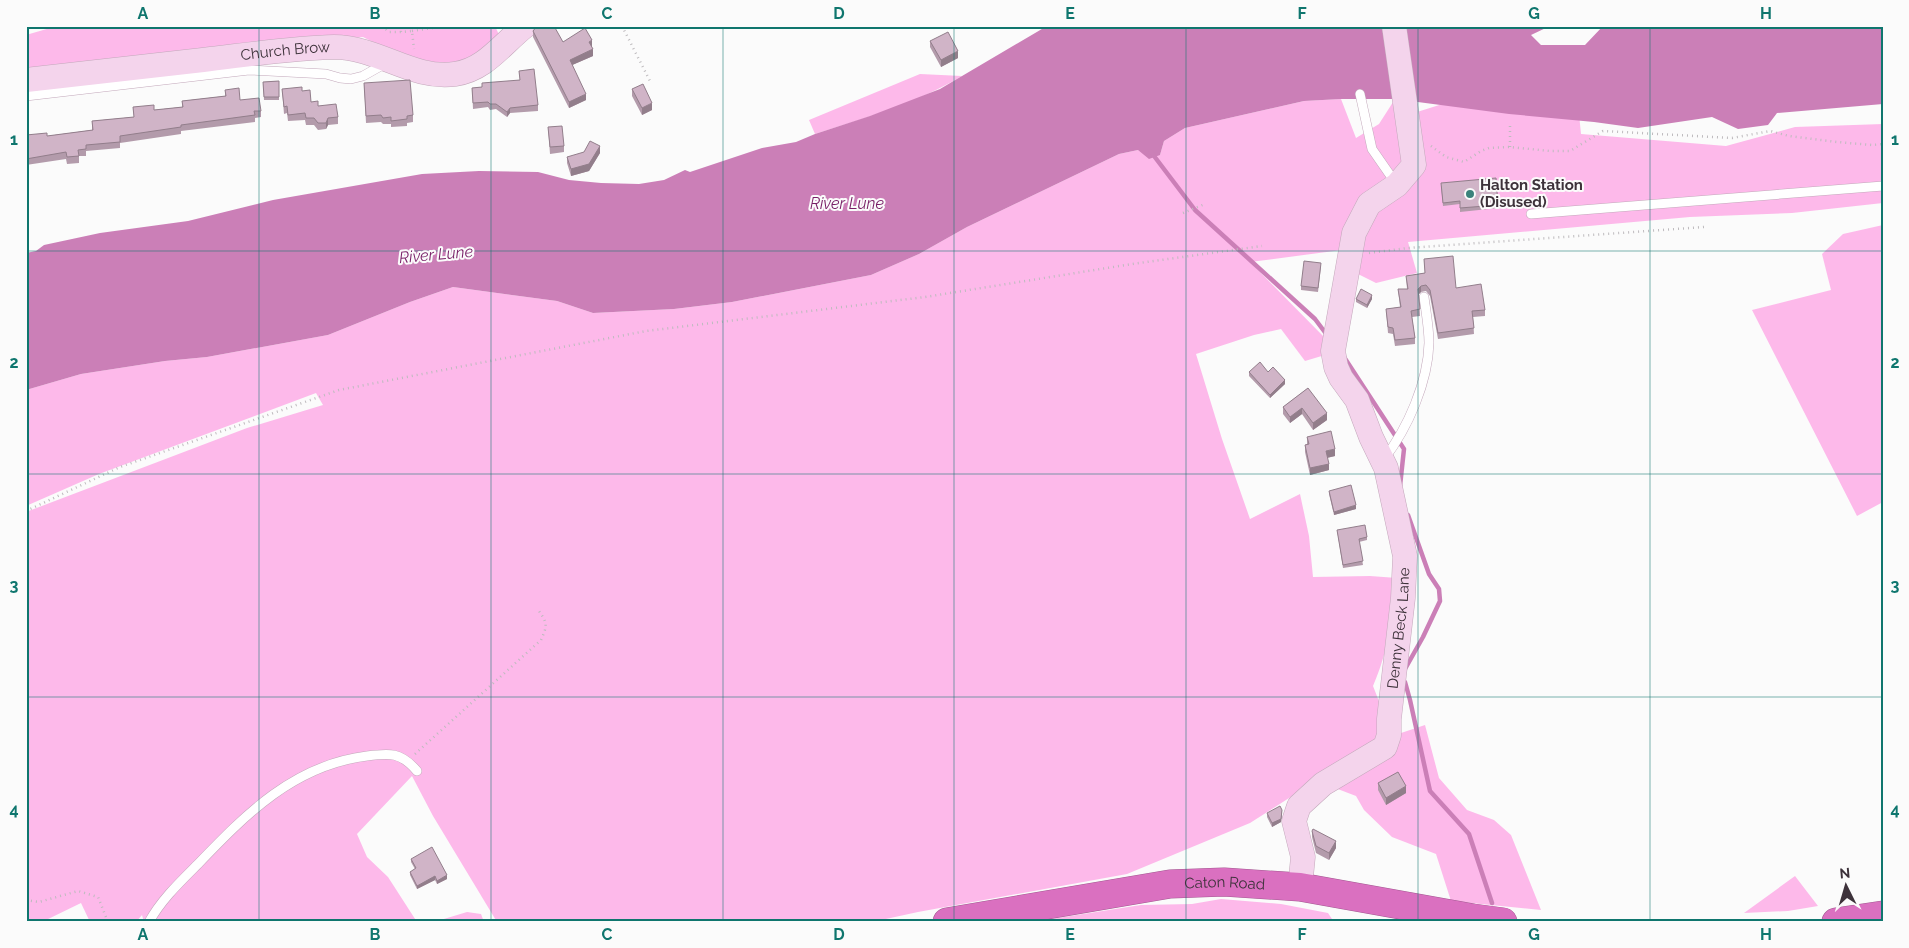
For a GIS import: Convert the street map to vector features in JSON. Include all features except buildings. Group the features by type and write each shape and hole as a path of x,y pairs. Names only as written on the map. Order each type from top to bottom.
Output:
{"highway":[{"name":"Caton Road","path":"948,922 1170,884 1224,882 1300,887 1464,917 1503,922"},
{"path":"1836,922 1883,915"}],"street":[{"name":"Church Brow","path":"26,80 255,53 334,47 362,50 406,67 425,72 442,74 464,72 483,64 525,26"},
{"name":"Denny Beck Lane","path":"1300,887 1303,857 1294,820 1299,806 1323,784 1385,747 1389,735 1389,719 1404,590 1405,556 1386,468 1387,456 1371,437 1357,400 1341,378 1336,367 1334,342 1354,233 1369,204 1397,185 1414,165 1394,26"}],"lane":[{"path":"26,96 249,70 326,74 351,79 363,76 390,60"},
{"path":"1360,94 1372,149 1397,185"},
{"path":"1531,214 1883,186"},
{"path":"1387,456 1414,407 1426,373 1429,342 1424,297"},
{"path":"149,922 155,911 232,829 268,797 297,778 325,766 355,758 378,755 398,755 408,760 417,771"}],"path":[{"path":"382,26 389,32 446,26"},
{"path":"400,26 401,32"},
{"path":"622,26 651,83"},
{"path":"412,31 414,48"},
{"path":"1510,122 1510,147"},
{"path":"1409,127 1446,157 1464,162 1489,148 1510,147 1550,152 1570,151 1603,131 1732,138 1770,130 1789,136 1827,141 1872,145 1883,144"},
{"path":"1183,213 1205,204"},
{"path":"1350,256 1408,248 1704,227"},
{"path":"26,511 120,467 340,390 646,331 924,297 1132,264 1262,246"},
{"path":"408,760 541,640 546,627 545,620 539,611"},
{"path":"26,900 39,902 78,891 98,897 108,922"}],"shaded area":[{"path":"57,26 495,26 500,37 465,63 435,65 394,53 363,37 26,71 26,35"},
{"path":"920,74 962,76 909,102 815,134 809,120"},
{"path":"1341,99 1356,138 1379,124 1395,99 1398,118 1452,101 1579,114 1581,134 1726,146 1795,127 1883,124 1883,203 1792,213 1690,217 1408,242 1417,273 1376,283 1352,271 1342,250 1250,262 1325,338 1325,355 1305,361 1281,329 1254,335 1196,354 1222,439 1250,519 1300,494 1309,536 1313,577 1370,576 1397,578 1386,646 1373,686 1382,709 1378,741 1250,823 1127,874 872,922 497,922 433,816 412,776 357,834 367,857 388,877 417,922 144,922 142,915 136,922 90,922 81,903 42,922 26,922 26,512 247,428 323,405 316,393 99,474 26,506 26,390 81,374 165,361 207,357 328,335 453,287 557,301 593,313 674,309 732,302 871,275 919,254 967,227 1119,154 1138,150 1160,155 1164,141 1185,128 1304,101"},
{"path":"1883,225 1883,502 1857,516 1752,310 1831,290 1822,254 1843,234"},
{"path":"1425,725 1439,778 1467,810 1494,820 1511,835 1541,910 1451,901 1436,854 1392,837 1364,810 1356,796 1322,783 1398,734"},
{"path":"1795,876 1818,906 1788,911 1744,913"},
{"path":"1221,899 1281,904 1328,913 1334,922 1032,922 1141,905 1192,904"},
{"path":"467,912 481,914 484,922 434,922"}],"water":[{"name":"River Lune","path":"1047,26 1550,26 1531,35 1541,45 1585,45 1603,26 1883,26 1883,104 1777,113 1768,125 1738,129 1712,117 1638,128 1395,99 1304,101 1185,128 1164,141 1160,155 1149,159 1138,150 1119,154 967,227 919,254 871,275 732,302 674,309 593,313 557,301 453,287 328,335 207,357 165,361 81,374 26,390 26,253 36,251 44,245 100,233 188,221 273,200 422,174 479,171 538,172 569,180 601,183 639,184 664,180 685,170 690,172 762,148 796,142 940,89"}],"waterway":[{"path":"1151,152 1195,210 1315,319 1327,335"},
{"path":"1344,357 1404,449 1400,486"},
{"path":"1405,669 1440,601 1439,589 1429,574 1408,515"},
{"path":"1405,682 1430,791 1469,834 1492,903"}],"place":[{"name":"Halton Station (Disused)","path":"1470,194"}]}
